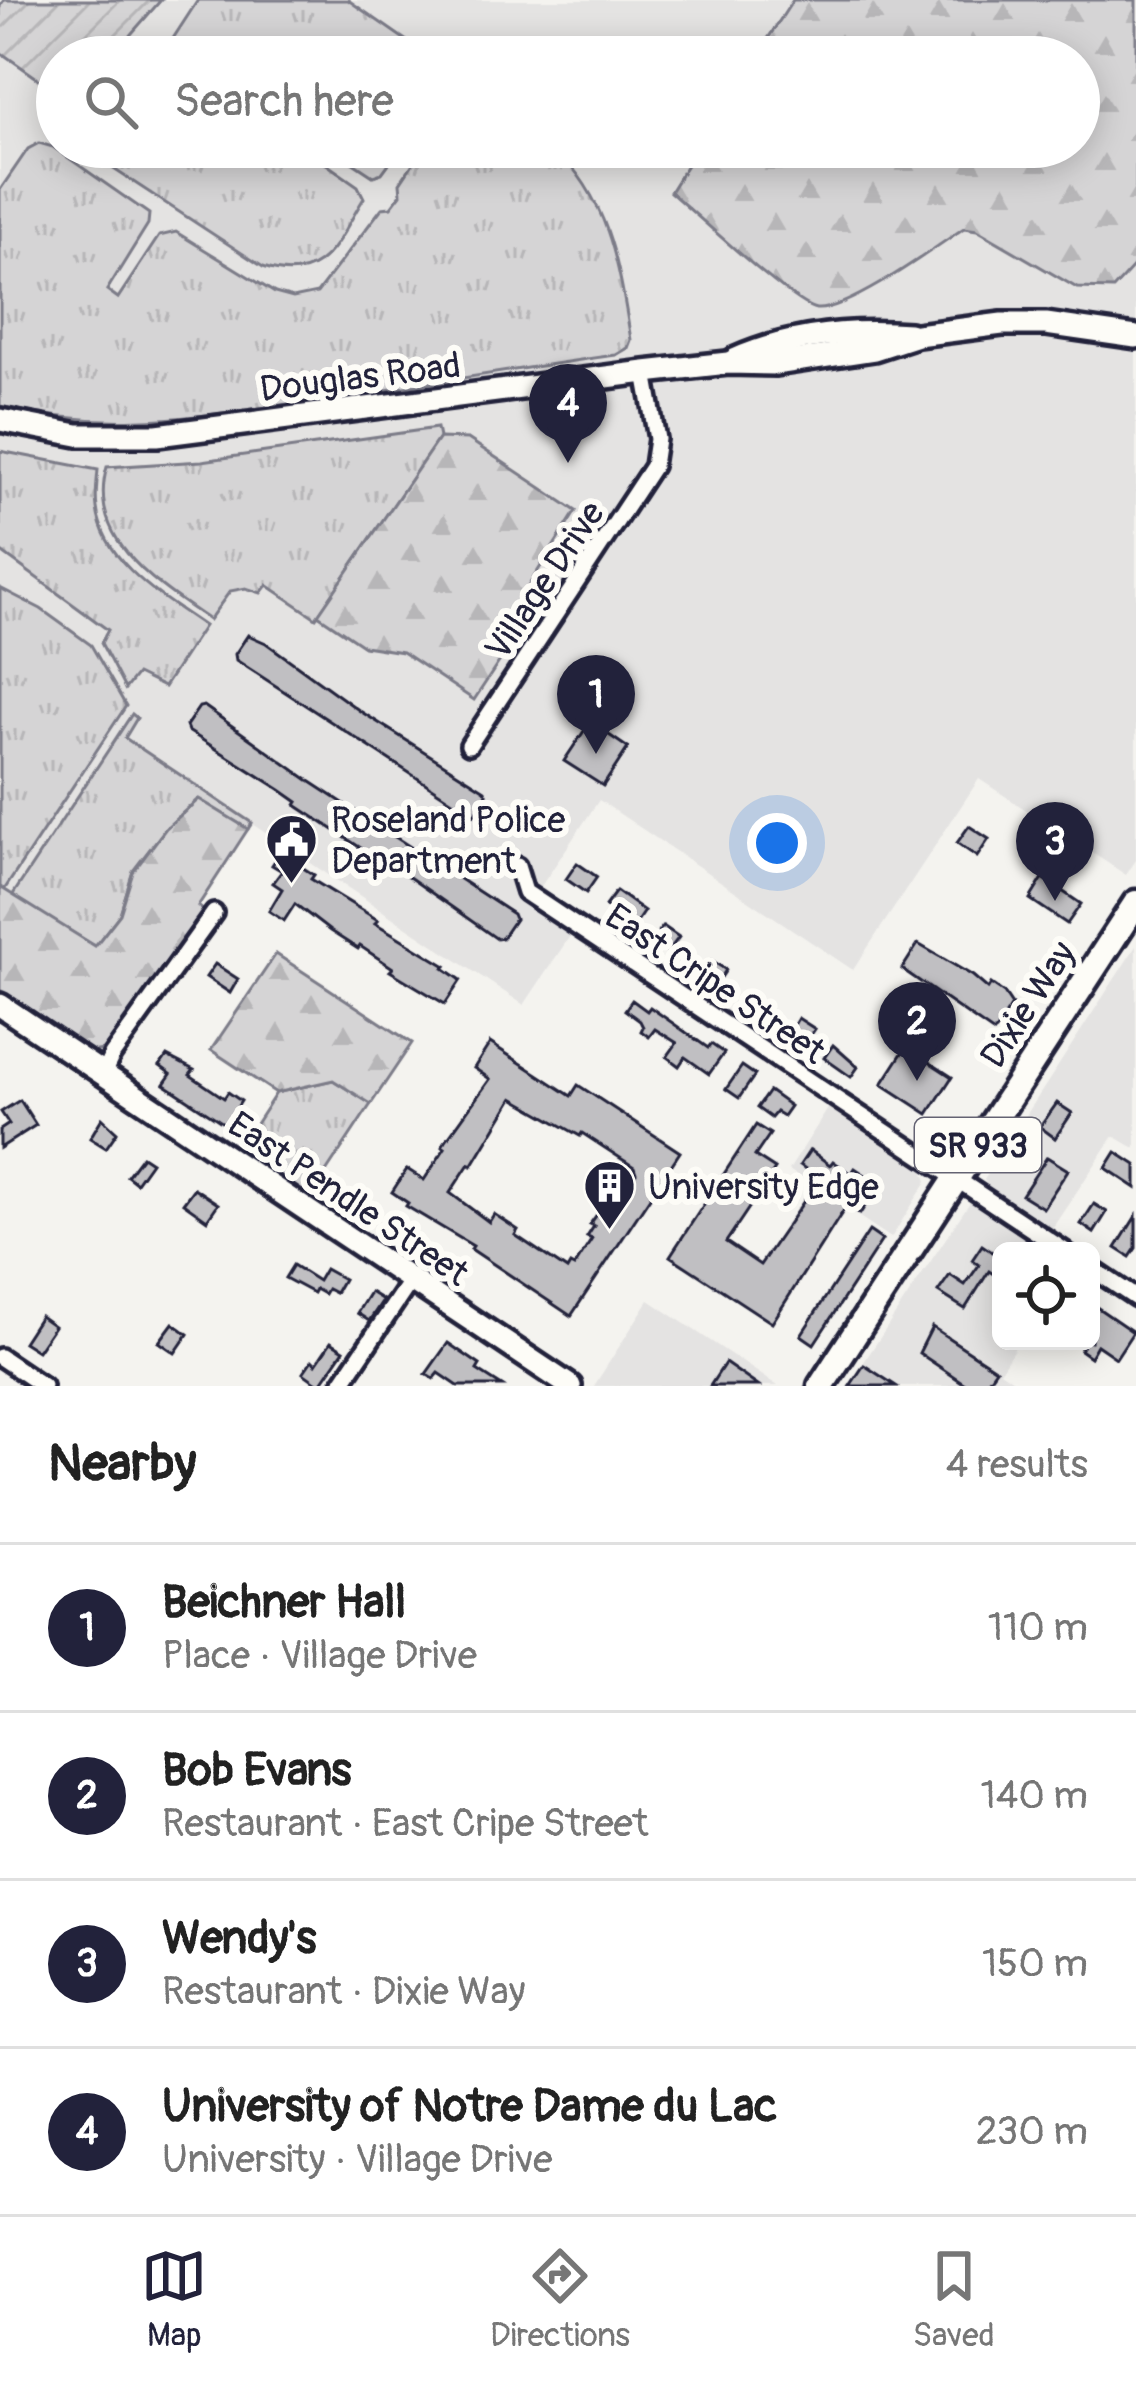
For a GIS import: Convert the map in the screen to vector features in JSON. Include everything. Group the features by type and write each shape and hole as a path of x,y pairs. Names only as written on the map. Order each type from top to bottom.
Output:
{"main road":[{"name":"Dixie Way","path":"821,1386 1136,903"}],"street":[{"name":"Douglas Road","path":"0,421 78,435 157,435 645,372 728,363 775,364 874,349 917,334 1002,324 1046,324 1136,337"},
{"name":"Village Drive","path":"469,746 653,466 657,439 645,372"},
{"name":"East Cripe Street","path":"517,866 525,892 1052,1242"},
{"path":"97,1069 214,914"},
{"name":"East Pendle Street","path":"0,1005 570,1386"},
{"path":"1100,1274 1136,1298"},
{"path":"340,1386 411,1280"},
{"path":"0,1357 24,1381 43,1386"}],"shaded area":[{"path":"0,0 1136,0 1136,860 1126,875 979,779 853,970 599,800 527,907 570,936 524,1005 252,824 94,1059 0,996"},
{"path":"1136,946 1136,1149 1114,1136 1051,1230 992,1191 984,1180"},
{"path":"829,1107 923,1170 927,1181 891,1238 789,1170"},
{"path":"970,1202 1033,1242 992,1242 992,1350 1013,1350 1000,1371 1022,1386 848,1386"},
{"path":"649,1300 778,1386 594,1386"}],"green space":[{"path":"4,0 161,0 129,36 36,36 36,77 0,52"},
{"path":"198,0 348,0 400,36 175,36"},
{"path":"793,0 1136,0 1136,264 1113,289 1077,288 977,230 964,228 848,300 816,309 804,304 670,192 685,168 1100,168 1100,36 770,36"},
{"path":"36,145 36,168 83,168 149,214 148,224 107,290 118,298 159,236 176,232 275,293 293,298 317,293 382,208 391,207 401,194 400,183 410,168 573,168 609,236 631,340 616,355 180,418 75,419 0,406 0,190"},
{"path":"112,168 332,168 358,186 364,198 326,256 301,271 263,267"},
{"path":"361,168 386,168 382,173 373,176"},
{"path":"437,428 439,438 316,618 267,585 261,593 246,588 230,591 209,620 148,575 116,538 107,517 103,493 107,467 202,461"},
{"path":"439,438 468,439 576,511 496,637 501,659 474,700 402,652 364,646 318,615"},
{"path":"0,451 98,470 97,508 111,546 138,577 204,626 164,687 137,674 125,689 101,643 108,630 0,551"},
{"path":"0,588 41,609 91,645 126,706 4,890 0,887"},
{"path":"132,714 137,718 125,738 252,823 248,829 198,799 166,828 133,871 120,914 95,946 12,896"},
{"path":"199,799 248,829 198,906 205,912 103,1050 91,1052 0,990 0,887 95,946 120,914 133,872 166,828"},
{"path":"276,954 412,1043 371,1104 333,1080 276,1093 211,1050"},
{"path":"333,1080 371,1104 309,1198 239,1150 276,1093"}],"building":[{"path":"248,635 485,790 487,795 474,815 236,660"},
{"path":"204,706 513,914 515,919 502,938 188,731 186,726"},
{"path":"590,722 628,748 603,786 564,761"},
{"path":"969,826 989,839 977,857 957,843"},
{"path":"280,853 314,875 311,879 378,920 375,923 446,966 461,980 445,1004 295,904 284,921 269,911 282,889 273,883 282,871 272,865"},
{"path":"577,863 597,877 586,893 566,879"},
{"path":"1043,878 1081,904 1067,924 1030,899"},
{"path":"616,891 644,911 630,932 611,919 615,913 605,906"},
{"path":"663,926 679,937 668,952 652,941"},
{"path":"918,944 988,989 991,984 1004,993 1012,1005 994,1033 902,969"},
{"path":"711,960 726,970 716,985 700,975"},
{"path":"215,964 238,979 230,993 206,977"},
{"path":"632,1000 647,1011 650,1007 708,1048 711,1044 724,1053 709,1074 685,1057 679,1066 667,1057 677,1043 655,1029 649,1037 641,1031 640,1021 625,1010"},
{"path":"798,1018 815,1029 806,1042 788,1035"},
{"path":"490,1043 571,1096 578,1085 680,1152 571,1316 392,1192 407,1169 426,1177 490,1079 474,1068","holes":["513,1098 634,1167 636,1173 617,1200 613,1197 590,1224 594,1226 587,1237 592,1239 574,1267 567,1270 515,1235 518,1230 494,1214 489,1222 450,1193"]},
{"path":"833,1045 858,1067 851,1077 824,1058"},
{"path":"906,1047 952,1077 928,1114 882,1084"},
{"path":"167,1056 194,1070 190,1075 224,1098 228,1092 241,1101 226,1125 164,1084 171,1074 160,1066"},
{"path":"742,1066 755,1075 739,1098 726,1089"},
{"path":"769,1091 790,1106 783,1116 776,1112 771,1118 757,1108"},
{"path":"20,1100 36,1125 0,1148 0,1130 9,1124 1,1112"},
{"path":"1057,1103 1072,1113 1055,1138 1040,1127"},
{"path":"102,1118 117,1132 106,1148 90,1138"},
{"path":"756,1125 770,1134 755,1156 775,1169 726,1242 760,1265 819,1179 800,1165 810,1150 830,1165 833,1161 851,1174 855,1168 879,1184 860,1214 847,1205 772,1323 670,1256"},
{"path":"1116,1152 1136,1165 1136,1188 1106,1168"},
{"path":"142,1156 151,1162 136,1183 127,1176"},
{"path":"1047,1157 1068,1170 1043,1208 1022,1195"},
{"path":"194,1188 218,1204 207,1220 183,1203"},
{"path":"1094,1204 1107,1212 1094,1233 1081,1224"},
{"path":"1136,1216 1136,1248 1130,1257 1116,1248"},
{"path":"869,1231 882,1240 814,1344 801,1335"},
{"path":"982,1245 992,1252 992,1273 989,1271 965,1309 938,1292 950,1275 965,1285 979,1265 972,1260"},
{"path":"293,1265 318,1281 325,1269 343,1279 335,1293 315,1289 313,1293 285,1278"},
{"path":"370,1292 383,1300 369,1321 357,1313"},
{"path":"1100,1309 1133,1332 1116,1358 1100,1347"},
{"path":"40,1316 54,1326 37,1351 23,1342"},
{"path":"173,1323 188,1334 175,1353 159,1342"},
{"path":"932,1327 996,1369 984,1386 968,1386 919,1353"},
{"path":"331,1342 344,1350 320,1385 303,1373 312,1360 316,1364"},
{"path":"448,1343 502,1386 458,1386 439,1373 434,1379 426,1374"},
{"path":"725,1363 758,1386 710,1386"},
{"path":"864,1365 896,1386 850,1386"}],"place":[{"name":"University of Notre Dame du Lac","path":"568,463"},
{"name":"Beichner Hall","path":"596,754"},
{"name":"Roseland Police Department","path":"292,886"},
{"name":"Wendy's","path":"1055,901"},
{"name":"Bob Evans","path":"917,1081"},
{"name":"University Edge","path":"609,1232"}]}
